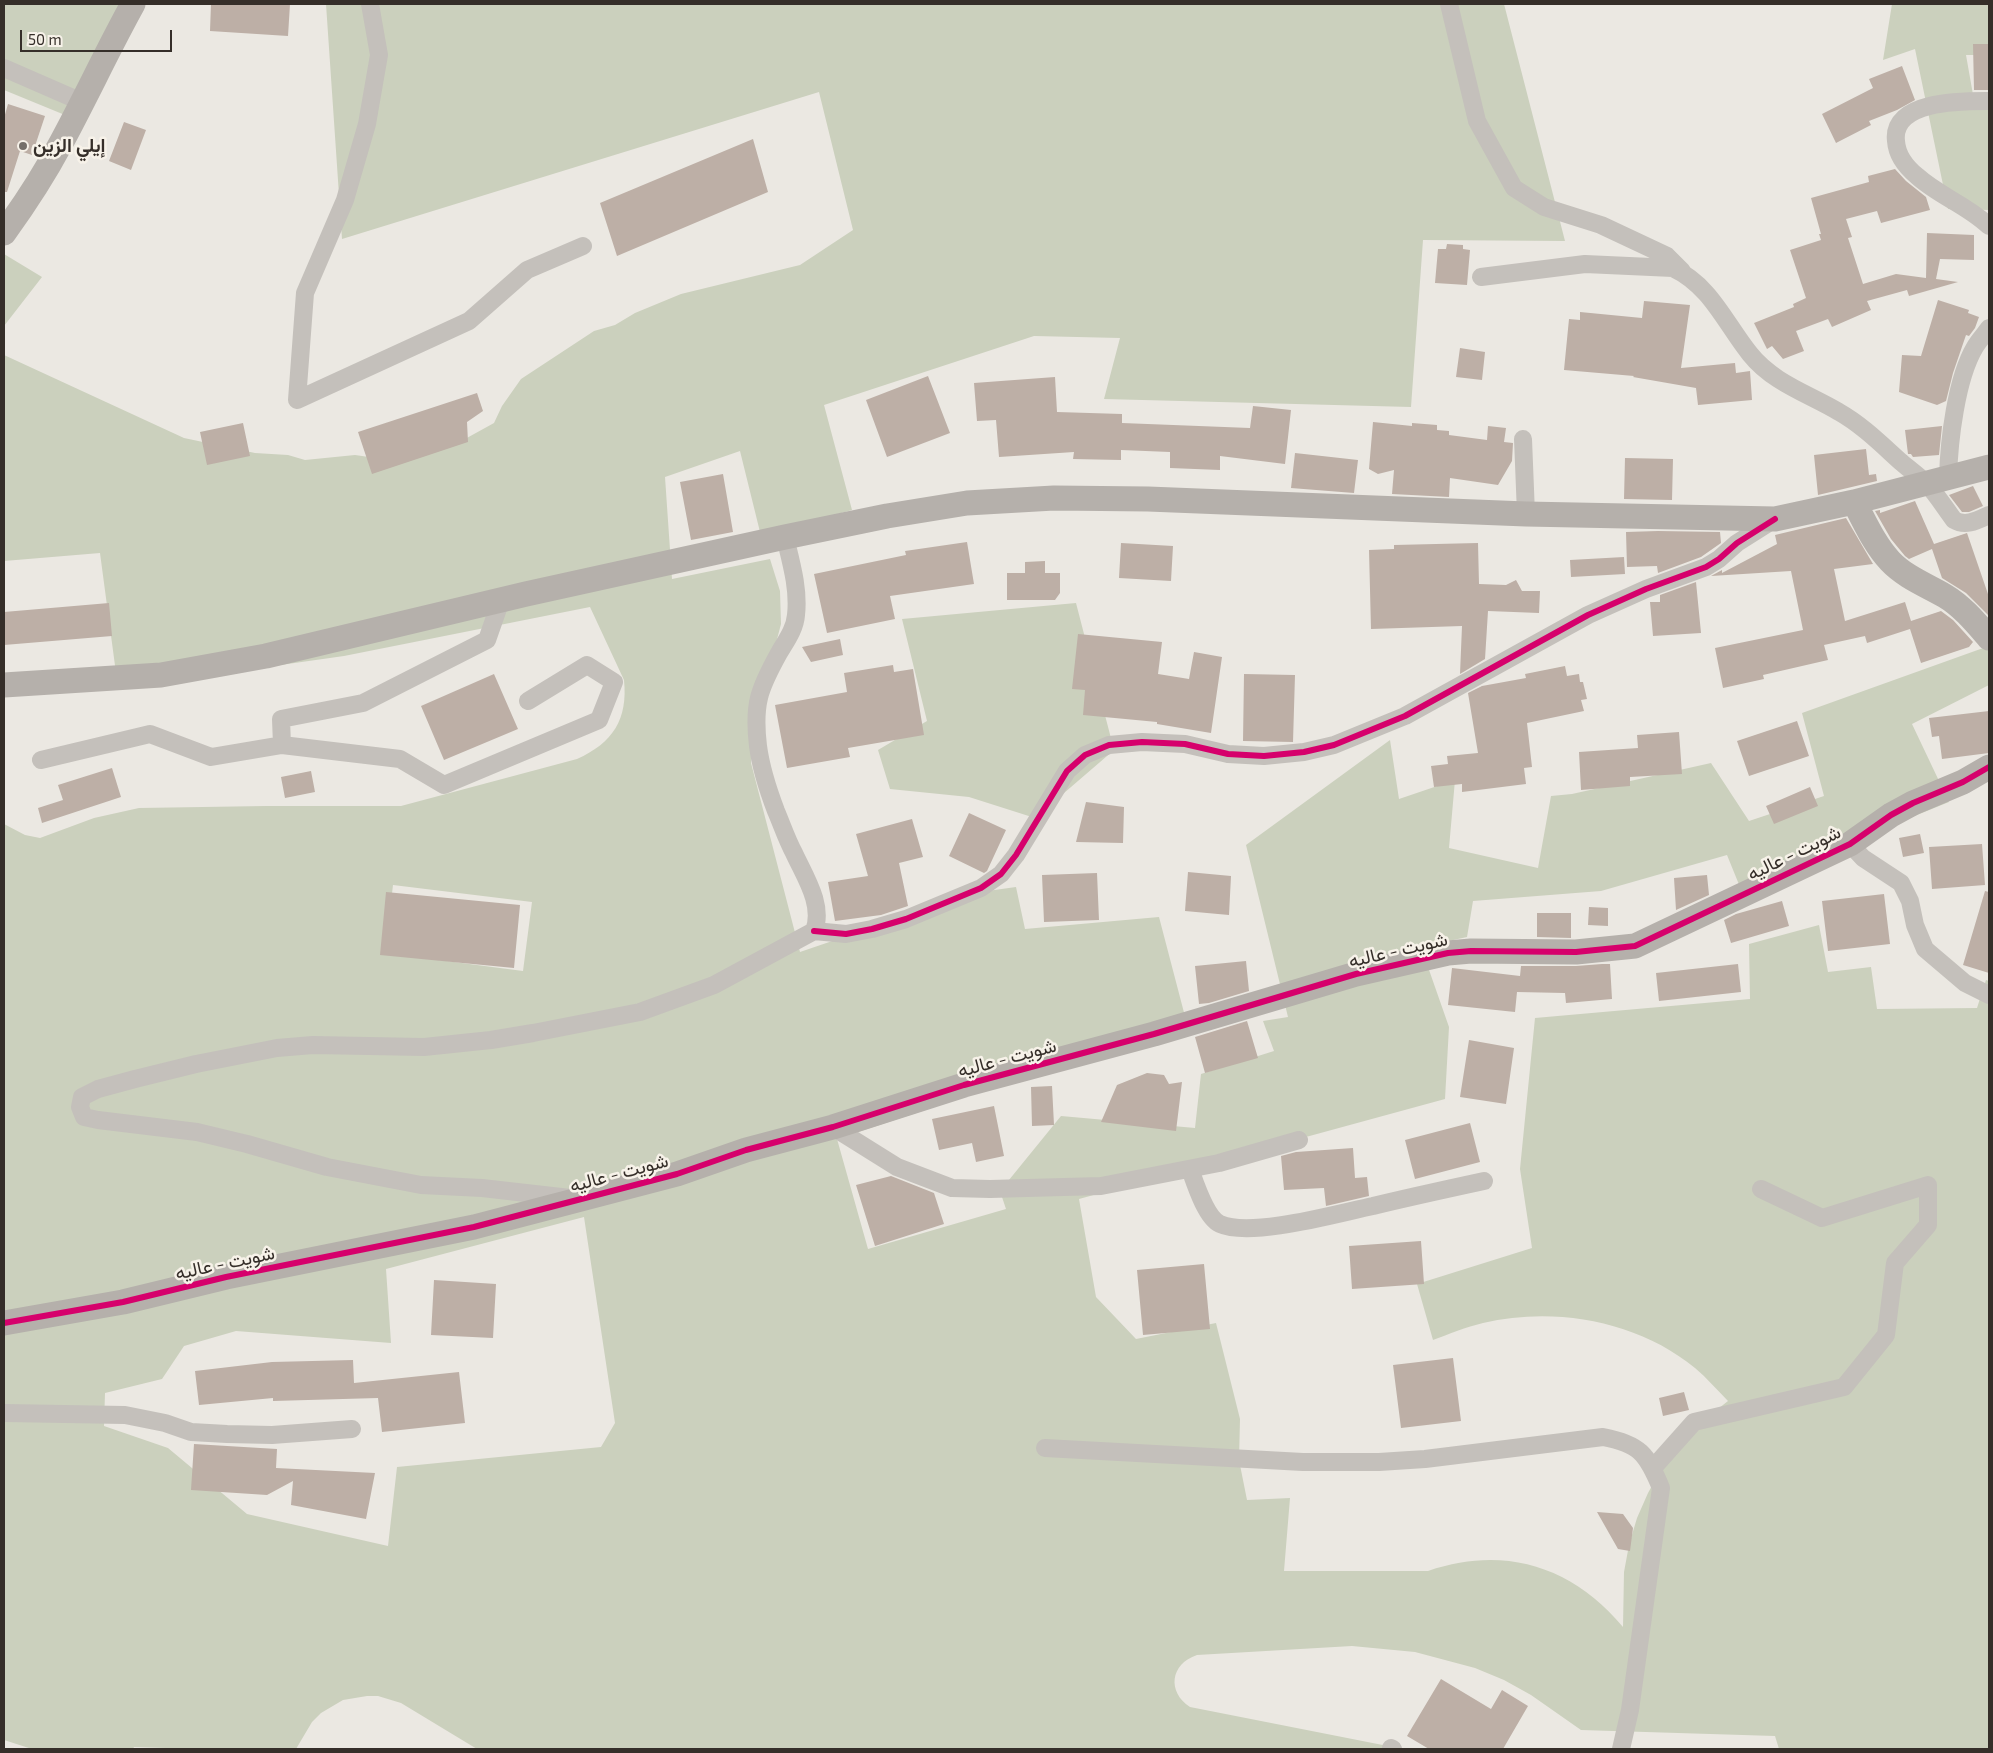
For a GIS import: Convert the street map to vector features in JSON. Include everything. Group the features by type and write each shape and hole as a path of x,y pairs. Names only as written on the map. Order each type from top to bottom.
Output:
{"street":[{"path":"4,233 33,192 133,4"},
{"path":"370,4 379,56 367,124 345,200 305,293 297,400 469,321 527,270 583,246"},
{"path":"1449,4 1478,121 1514,188 1544,207 1601,225 1667,256 1701,287 1717,305 1751,355 1771,374 1799,392 1856,422 1937,481 1954,520 1960,523 1970,522 1989,515"},
{"path":"4,68 82,102"},
{"path":"1989,101 1959,101 1916,110 1899,123 1895,135 1896,147 1907,167 1918,178 1969,208 1989,226"},
{"path":"1481,277 1585,264 1673,268 1684,273"},
{"path":"1937,481 1949,451 1961,383 1975,347 1989,328"},
{"path":"1523,439 1526,514"},
{"path":"4,685 161,675 266,656 501,600 785,537 887,516 966,503 1054,498 1148,499 1526,514 1775,519 1854,502 1989,467"},
{"path":"1854,502 1879,548 1891,562 1906,574 1957,605 1989,638"},
{"path":"579,1199 500,1190 421,1185 390,1180 327,1167 197,1132 84,1117 80,1107 82,1097 98,1089 196,1064 277,1048 313,1045 424,1047 533,1033 640,1012 714,985 814,931 846,934 872,929 906,919 981,888 1001,874 1016,855 1067,771 1085,755 1109,745 1142,742 1185,744 1228,754 1264,756 1304,752 1334,745 1405,716 1588,615 1646,589 1706,567 1719,559 1737,543 1775,519"},
{"path":"785,537 797,593 796,617 791,633 768,674 757,699 757,739 764,780 793,852 809,884 818,922 814,931"},
{"path":"282,745 282,719 363,703 487,640 501,600"},
{"path":"41,760 150,734 211,758 282,745 400,760 444,785 599,720 614,682 587,665 528,701"},
{"name":"شويت - عاليه","path":"4,1323 123,1302 226,1277 474,1227 677,1174 746,1150 834,1127 964,1085 1154,1034 1356,974 1448,953 1471,951 1576,952 1635,946 1850,844 1891,815 1964,782 1989,767"},
{"path":"1850,844 1863,858 1901,883 1910,901 1915,925 1925,949 1965,982 1989,995"},
{"path":"834,1127 898,1166 952,1188 990,1189 1102,1186 1219,1163 1300,1140"},
{"path":"1190,1169 1206,1210 1219,1224 1258,1228 1314,1219 1484,1181"},
{"path":"1653,1468 1694,1422 1844,1387 1886,1335 1895,1263 1928,1225 1928,1185 1822,1218 1761,1189"},
{"path":"4,1413 125,1415 165,1423 191,1432 272,1435 352,1429"},
{"path":"1045,1448 1303,1462 1379,1462 1603,1437 1624,1441 1638,1450 1653,1468 1661,1488 1630,1710 1621,1749"}],"green space":[{"path":"4,4 133,4 82,122 4,90"},
{"path":"326,4 1504,4 1565,241 1423,240 1411,407 1104,399 1120,338 1034,336 824,405 852,510 761,536 740,451 665,477 672,579 770,559 780,591 781,624 752,735 751,763 800,952 973,893 1016,887 1025,929 1159,917 1187,1024 837,1139 868,1249 1006,1209 1000,1191 1061,1116 1195,1128 1201,1074 1274,1051 1263,1021 1288,1017 1246,845 1390,740 1399,799 1455,780 1449,848 1538,868 1551,796 1572,794 1711,763 1749,821 1824,796 1802,713 1986,647 1989,650 1989,685 1912,724 1949,802 1740,887 1727,855 1601,891 1473,901 1467,937 1421,947 1449,1027 1445,1099 1079,1199 1096,1297 1136,1339 1216,1323 1240,1419 1239,1460 1247,1500 1290,1498 1284,1571 1428,1571 1456,1563 1483,1560 1510,1561 1535,1566 1559,1576 1582,1589 1603,1606 1623,1627 1624,1572 1629,1545 1637,1518 1648,1493 1662,1468 1709,1416 1728,1401 1695,1368 1672,1352 1648,1339 1595,1321 1567,1317 1538,1316 1510,1318 1483,1323 1433,1340 1417,1284 1532,1248 1520,1169 1535,1018 1750,999 1749,944 1819,925 1828,972 1871,967 1877,1009 1977,1008 1986,980 1989,981 1989,1749 1779,1749 1775,1736 1581,1730 1531,1695 1504,1680 1475,1668 1415,1652 1352,1646 1197,1655 1181,1665 1177,1671 1175,1686 1183,1701 1190,1707 1403,1749 477,1749 401,1703 378,1696 343,1700 321,1713 312,1722 296,1749 134,1747 133,1749 32,1749 4,1740 4,824 25,835 40,838 94,818 139,808 401,806 577,759 590,753 609,737 615,728 620,718 625,694 624,680 590,607 344,656 118,688 100,553 4,561 4,355 184,438 255,453 288,455 305,460 355,455 369,457 465,439 494,423 502,406 521,379 594,331 615,325 635,313 681,294 800,265 853,230 819,92 342,239","holes":["393,885 532,902 523,971 385,953","584,1217 615,1423 601,1447 397,1467 388,1546 247,1514 168,1448 104,1426 105,1393 162,1379 184,1346 236,1331 391,1343 386,1269"]},
{"path":"1892,4 1989,4 1989,55 1966,55 1975,106 1989,107 1989,210 1948,209 1915,49 1883,60"},
{"path":"4,254 42,277 4,326"},
{"path":"1076,603 1114,750 1035,818 969,797 890,789 878,750 927,721 902,619"}],"building":[{"path":"211,4 290,4 288,36 210,31"},
{"path":"1973,44 1989,44 1989,90 1974,90"},
{"path":"1902,66 1915,100 1897,110 1869,121 1871,125 1836,143 1822,114 1873,88 1869,79"},
{"path":"8,104 45,116 32,155 20,151 7,192 4,192 4,118"},
{"path":"124,122 146,130 131,170 109,161"},
{"path":"753,139 768,192 617,256 600,203"},
{"path":"1895,169 1906,181 1926,197 1930,210 1881,223 1877,211 1846,219 1852,237 1848,238 1863,284 1896,274 1926,278 1927,233 1974,235 1974,260 1940,259 1936,279 1958,282 1909,296 1907,290 1867,301 1871,310 1832,327 1828,319 1796,331 1804,351 1783,359 1772,346 1767,349 1754,323 1794,307 1793,304 1806,298 1790,250 1821,240 1811,198 1869,182 1868,176"},
{"path":"1447,244 1463,245 1463,249 1470,250 1467,285 1435,283 1438,249 1446,249"},
{"path":"1938,300 1969,310 1968,313 1979,317 1975,328 1969,336 1966,335 1946,401 1937,405 1899,392 1902,355 1921,356"},
{"path":"1644,301 1690,305 1681,368 1735,363 1736,373 1750,371 1752,400 1698,405 1696,388 1634,376 1564,370 1569,319 1580,320 1580,312 1642,318"},
{"path":"1460,348 1485,352 1482,380 1456,377"},
{"path":"928,376 950,433 887,457 866,400"},
{"path":"1055,377 1057,412 1122,414 1122,423 1250,428 1253,406 1291,410 1285,464 1220,456 1220,470 1170,468 1170,452 1121,450 1121,460 1073,459 1074,452 999,457 996,420 977,421 974,383"},
{"path":"477,393 483,411 467,422 468,442 372,474 358,432"},
{"path":"1373,422 1412,426 1412,423 1437,425 1437,430 1449,431 1449,435 1487,440 1488,426 1506,428 1504,442 1513,443 1512,461 1498,485 1450,478 1449,497 1392,494 1394,470 1378,474 1369,469"},
{"path":"243,423 250,456 207,465 200,432"},
{"path":"1942,426 1939,455 1913,457 1911,454 1908,454 1905,430"},
{"path":"1866,449 1869,475 1876,474 1877,481 1818,495 1814,455"},
{"path":"1295,453 1358,460 1354,493 1291,488"},
{"path":"1625,458 1673,459 1672,500 1624,499"},
{"path":"723,474 733,532 691,540 680,482"},
{"path":"1973,486 1983,506 1969,512 1962,512 1949,495"},
{"path":"1915,501 1934,544 1967,533 1989,597 1989,616 1966,593 1942,578 1932,549 1909,559 1905,556 1891,539 1875,511 1880,510 1880,513"},
{"path":"1846,518 1873,564 1834,569 1845,621 1905,602 1911,621 1941,611 1953,620 1973,642 1969,647 1921,663 1910,629 1867,643 1865,636 1824,645 1828,660 1763,675 1764,679 1723,688 1715,648 1803,630 1791,571 1711,576 1722,570 1722,573 1777,544 1775,535"},
{"path":"1626,532 1720,532 1721,543 1701,557 1658,573 1657,566 1627,567"},
{"path":"967,542 974,584 890,596 895,619 827,633 814,574 906,555 905,551"},
{"path":"1121,543 1173,546 1171,581 1119,578"},
{"path":"1478,543 1479,584 1506,585 1516,580 1522,591 1540,591 1539,613 1488,611 1485,659 1460,674 1462,626 1371,629 1369,550 1394,549 1394,545"},
{"path":"1624,557 1625,574 1571,577 1570,560"},
{"path":"1045,561 1045,573 1060,573 1060,593 1055,600 1007,600 1007,573 1025,573 1025,562"},
{"path":"1696,582 1701,633 1653,636 1650,602 1660,602 1660,595"},
{"path":"109,603 112,636 4,645 4,612"},
{"path":"1078,634 1162,642 1158,674 1189,679 1194,652 1222,657 1211,733 1157,724 1157,722 1083,715 1085,690 1072,689"},
{"path":"840,639 843,655 811,662 802,647"},
{"path":"893,665 894,672 913,669 924,735 848,748 850,757 787,768 775,705 847,692 844,673"},
{"path":"1565,666 1567,676 1579,674 1580,682 1583,682 1587,699 1581,700 1584,711 1527,723 1532,767 1524,768 1526,784 1462,792 1462,784 1434,787 1431,766 1448,764 1447,756 1478,753 1468,693 1482,686 1526,678 1525,674"},
{"path":"494,674 518,729 444,760 421,706"},
{"path":"1244,674 1295,675 1293,742 1243,741"},
{"path":"1989,711 1989,753 1942,759 1939,736 1932,737 1929,718"},
{"path":"1797,721 1809,756 1749,776 1737,741"},
{"path":"1679,732 1682,774 1630,777 1630,786 1581,790 1579,752 1638,748 1637,735"},
{"path":"112,768 121,797 42,823 38,808 63,800 58,785"},
{"path":"311,771 315,792 285,798 281,777"},
{"path":"1810,787 1818,806 1774,824 1766,806"},
{"path":"1086,802 1124,807 1123,843 1076,842"},
{"path":"969,813 1006,830 987,871 984,873 949,856"},
{"path":"912,819 923,857 899,863 908,906 881,915 835,921 828,882 868,876 856,834"},
{"path":"1920,834 1924,853 1903,857 1899,838"},
{"path":"1982,844 1985,885 1932,889 1929,847"},
{"path":"1188,872 1231,876 1229,915 1185,911"},
{"path":"1097,873 1099,920 1044,922 1042,875"},
{"path":"1707,875 1709,895 1676,910 1674,878"},
{"path":"1985,891 1989,892 1989,973 1963,965"},
{"path":"386,892 520,905 514,968 380,955"},
{"path":"1884,894 1890,944 1828,951 1822,901"},
{"path":"1782,901 1789,926 1731,943 1724,920 1736,914"},
{"path":"1589,907 1608,908 1608,926 1588,925"},
{"path":"1537,913 1571,913 1571,938 1537,937"},
{"path":"1246,961 1249,991 1209,1003 1199,1004 1195,966"},
{"path":"1610,964 1612,999 1566,1003 1565,993 1517,992 1515,1012 1448,1005 1452,968 1520,976 1521,966"},
{"path":"1738,964 1741,992 1659,1001 1656,973"},
{"path":"1247,1021 1258,1058 1205,1073 1195,1037"},
{"path":"1469,1040 1514,1048 1506,1104 1460,1097"},
{"path":"1147,1073 1164,1075 1169,1084 1182,1082 1176,1131 1101,1122 1117,1085"},
{"path":"1052,1086 1054,1125 1032,1126 1031,1087"},
{"path":"994,1106 1004,1156 976,1162 972,1143 939,1150 932,1119"},
{"path":"1470,1123 1480,1162 1415,1179 1405,1140"},
{"path":"1353,1148 1355,1178 1367,1177 1369,1196 1326,1206 1324,1188 1284,1190 1281,1156 1296,1152"},
{"path":"891,1176 934,1193 944,1224 875,1246 856,1185"},
{"path":"1421,1241 1424,1284 1352,1289 1349,1246"},
{"path":"1204,1264 1210,1329 1143,1335 1137,1270"},
{"path":"434,1280 496,1284 493,1338 431,1335"},
{"path":"1453,1358 1461,1421 1401,1428 1393,1365"},
{"path":"353,1360 354,1383 459,1372 465,1423 382,1432 378,1398 273,1401 273,1398 199,1405 195,1371 272,1362"},
{"path":"1684,1392 1689,1410 1663,1416 1659,1398"},
{"path":"194,1444 277,1449 276,1468 375,1473 366,1519 291,1505 293,1481 267,1495 191,1490"},
{"path":"1597,1512 1623,1514 1633,1528 1630,1551 1618,1549"},
{"path":"1441,1679 1491,1709 1502,1690 1528,1706 1503,1749 1429,1749 1407,1736"}],"cycle path":[{"path":"814,931 846,934 872,929 906,919 981,888 1001,874 1016,855 1067,771 1085,755 1109,745 1142,742 1185,744 1228,754 1264,756 1304,752 1334,745 1405,716 1588,615 1646,589 1706,567 1719,559 1737,543 1775,519"},
{"path":"4,1323 123,1302 226,1277 474,1227 677,1174 746,1150 833,1127 964,1085 1154,1034 1356,974 1448,953 1471,951 1576,952 1635,946 1850,844 1891,815 1913,803 1963,782 1989,767"}],"place":[{"name":"إيلي الزين","path":"23,146"}]}
